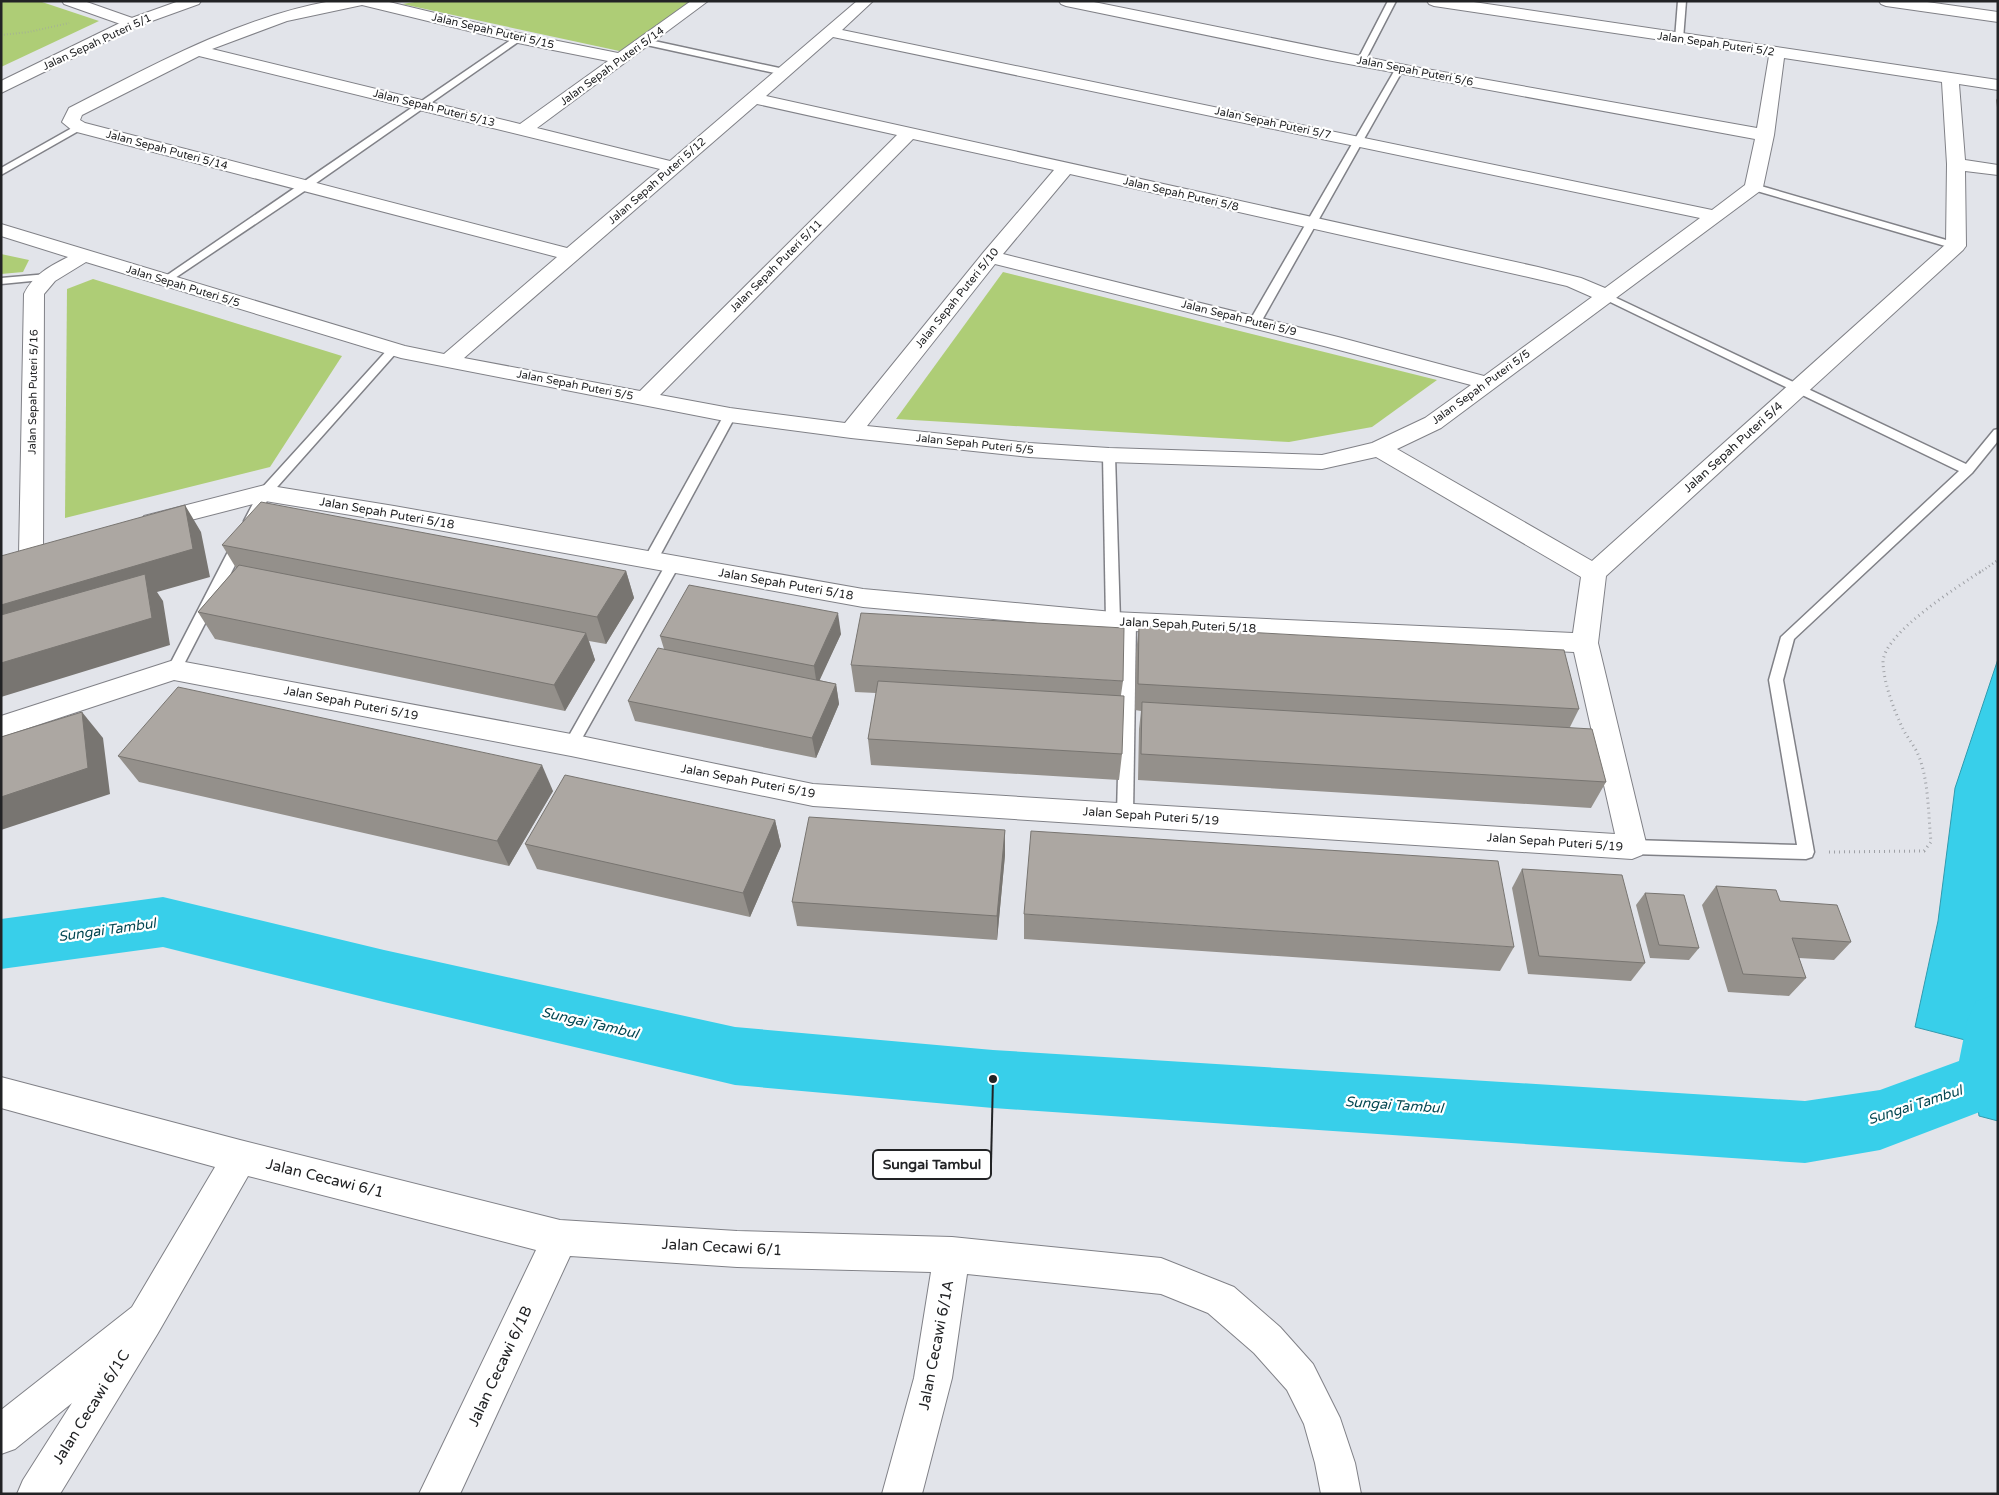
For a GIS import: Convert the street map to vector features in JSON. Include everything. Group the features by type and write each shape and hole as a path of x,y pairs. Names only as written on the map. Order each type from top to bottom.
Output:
{"street":[{"path":"69,1 120,19"},
{"path":"1,76 120,19 170,1"},
{"name":"Jalan Sepah Puteri 5/1","path":"1,88 120,19 194,1"},
{"path":"79,127 71,122 75,112 195,50 236,32 281,18 325,6 358,1"},
{"name":"Jalan Sepah Puteri 5/15","path":"365,1 518,38 622,59"},
{"name":"Jalan Sepah Puteri 5/14","path":"523,130 701,1"},
{"name":"Jalan Sepah Puteri 5/12","path":"448,361 866,1"},
{"name":"Jalan Sepah Puteri 5/6","path":"1066,1 1156,21 1361,61 1765,135"},
{"name":"Jalan Sepah Puteri 5/2","path":"1434,1 1998,85"},
{"path":"1886,1 1998,17"},
{"name":"Jalan Sepah Puteri 5/7","path":"830,32 1716,216"},
{"name":"Jalan Sepah Puteri 5/13","path":"195,50 674,167"},
{"path":"1754,188 1765,135 1777,53"},
{"path":"1950,78 1956,164 1956,246"},
{"name":"Jalan Sepah Puteri 5/8","path":"754,98 1574,282 1606,296"},
{"name":"Jalan Sepah Puteri 5/14","path":"79,127 571,254"},
{"name":"Jalan Sepah Puteri 5/11","path":"645,398 908,134"},
{"path":"1956,164 1998,170"},
{"name":"Jalan Sepah Puteri 5/10","path":"851,431 990,257 1066,168"},
{"name":"Jalan Sepah Puteri 5/5","path":"1,230 393,350 730,415 851,431 1019,449 1108,455 1322,462 1379,449 1433,423 1754,188"},
{"name":"Jalan Sepah Puteri 5/4","path":"1594,574 1956,246"},
{"name":"Jalan Sepah Puteri 5/16","path":"29,555 34,294 36,286 83,256"},
{"name":"Jalan Sepah Puteri 5/9","path":"990,257 1255,322 1487,384"},
{"path":"1379,449 1594,574 1585,643 1632,847"},
{"name":"Jalan Sepah Puteri 5/18","path":"134,527 265,492 864,598 1121,621 1585,643"},
{"name":"Jalan Sepah Puteri 5/19","path":"1,727 174,670 571,745 813,795 1632,847"},
{"name":"Jalan Cecawi 6/1","path":"1,1092 240,1157 560,1238 737,1249 952,1255 1161,1276 1221,1300 1267,1340 1300,1377 1321,1418 1335,1463 1341,1494"},
{"name":"Jalan Cecawi 6/1C","path":"37,1494 145,1320 240,1157"},
{"name":"Jalan Cecawi 6/1B","path":"439,1494 560,1238"},
{"name":"Jalan Cecawi 6/1A","path":"902,1494 933,1378 952,1255"},
{"name":"Jalan Cecawi 6/1C","path":"1,1435 145,1320"}],"lane":[{"path":"1361,61 1392,1"},
{"path":"1679,39 1682,1"},
{"path":"165,280 305,186 518,38"},
{"path":"645,42 784,72"},
{"path":"1255,322 1400,68"},
{"path":"1,172 79,127"},
{"path":"1754,188 1956,246"},
{"path":"1,281 48,277"},
{"path":"1606,296 1968,470"},
{"path":"174,670 265,492 393,350"},
{"path":"571,745 661,562 730,415"},
{"path":"1632,847 1806,852 1776,680 1788,637 1968,470 1998,433"},
{"path":"1108,455 1121,621 1125,814"}],"path":[{"path":"1,35 120,19"},
{"path":"1806,852 1924,851 1931,842 1923,773 1917,752 1903,728 1888,687 1883,660 1896,635 1939,600 1998,560"}],"green space":[{"path":"1,1 39,1 99,21 1,67"},
{"path":"421,1 692,1 624,52 402,4"},
{"path":"1,254 29,260 23,272 1,274"},
{"path":"1003,272 1437,380 1372,427 1289,442 896,419"},
{"path":"93,279 342,356 270,467 65,518 67,289"}],"water":[{"path":"1998,659 1998,1121 1979,1116 1969,1041 1915,1027 1938,921 1955,788"}],"building":[{"path":"261,502 626,571 597,617 222,545"},
{"path":"185,505 193,549 1,605 1,556"},
{"path":"239,565 586,633 554,685 198,612"},
{"path":"145,574 152,618 1,663 1,615"},
{"path":"689,585 838,613 814,666 660,636"},
{"path":"861,613 1124,628 1123,681 851,665"},
{"path":"1139,626 1564,650 1579,709 1138,684"},
{"path":"658,648 836,684 812,738 628,701"},
{"path":"878,681 1124,696 1122,754 868,739"},
{"path":"178,687 542,765 497,841 118,756"},
{"path":"1142,702 1592,729 1606,782 1141,754"},
{"path":"82,712 88,768 1,797 1,737"},
{"path":"565,775 775,820 743,893 525,844"},
{"path":"809,817 1005,830 997,916 792,902"},
{"path":"1031,831 1498,861 1514,947 1024,914"},
{"path":"1522,869 1622,875 1645,963 1539,956"},
{"path":"1716,886 1776,890 1780,901 1837,905 1851,942 1792,938 1806,978 1743,974"},
{"path":"1645,893 1684,895 1699,948 1659,945"}],"waterway":[{"name":"Sungai Tambul","path":"1,944 163,922 384,976 735,1056 993,1079 1805,1132 1880,1120 1987,1080 1998,1021"}],"place":[{"name":"Sungai Tambul","path":"993,1079"}]}
